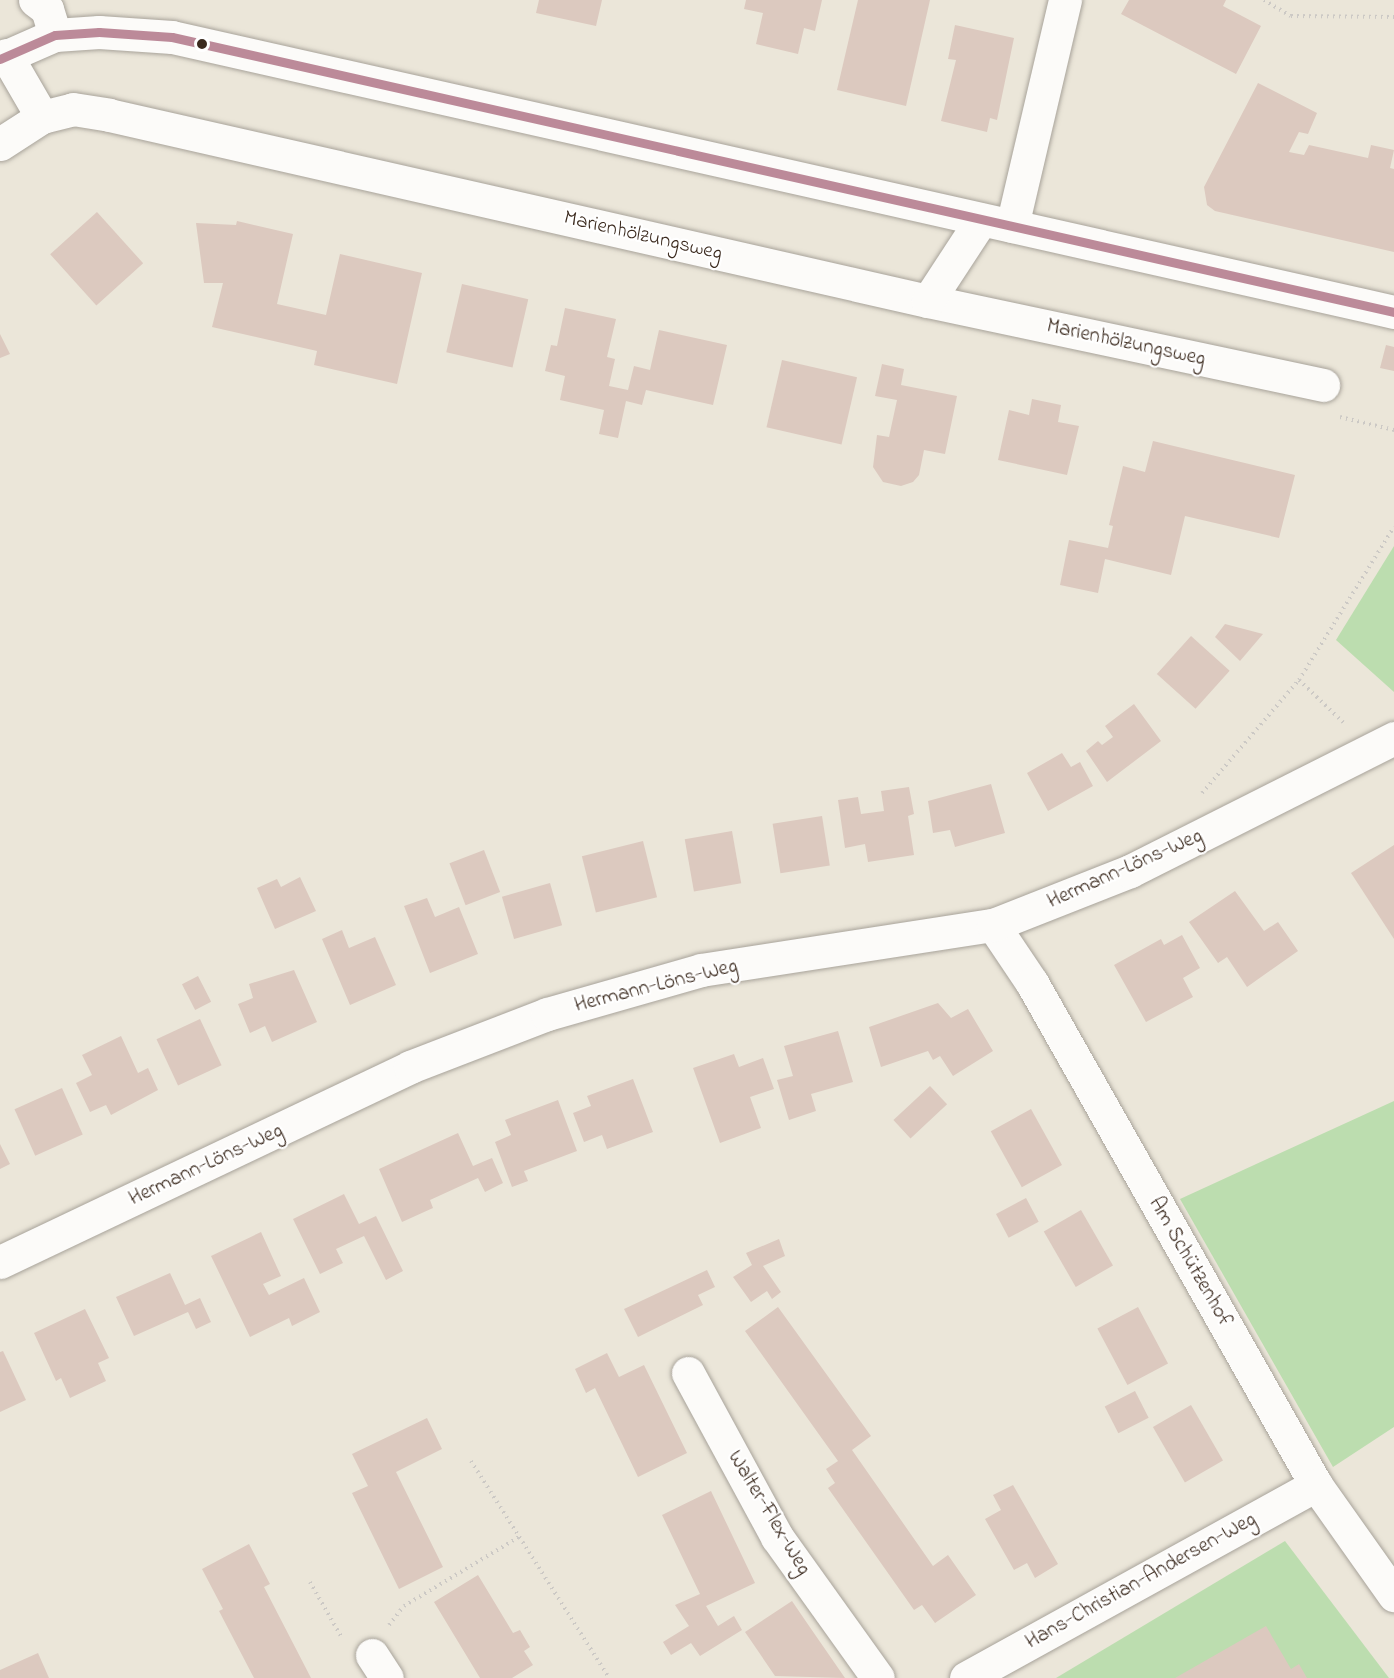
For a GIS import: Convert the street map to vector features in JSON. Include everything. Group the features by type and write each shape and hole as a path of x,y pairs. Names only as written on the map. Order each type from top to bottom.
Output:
{"street":[{"path":"35,0 47,9 55,35"},
{"path":"928,301 997,223 1065,0"},
{"path":"42,117 3,57 55,35 99,32 172,37 1394,312"},
{"name":"Marienhölzungsweg","path":"0,144 42,117 73,109 109,115 928,301 1323,384"},
{"name":"Hermann-Löns-Weg","path":"0,1262 410,1067 546,1014 701,970 993,925 1130,871 1384,744"},
{"name":"Am Schützenhof","path":"993,925 1032,983 1316,1485 1394,1595"},
{"name":"Walter-Flex-Weg","path":"688,1373 777,1537 878,1678"},
{"name":"Hans-Christian-Andersen-Weg","path":"966,1678 1316,1485"}],"path":[{"path":"1264,0 1291,16 1394,17"},
{"path":"1323,384 1338,417 1394,430"},
{"path":"1199,837 1202,792 1299,680 1394,526"},
{"path":"1299,680 1384,744"},
{"path":"471,1461 609,1678"},
{"path":"396,1616 404,1606 519,1538"},
{"path":"310,1582 350,1652 379,1667"}],"green space":[{"path":"1394,546 1394,692 1336,640"},
{"path":"1394,1101 1394,1427 1333,1467 1180,1199"},
{"path":"1285,1541 1389,1678 1056,1678"}],"building":[{"path":"539,0 602,0 596,26 536,13"},
{"path":"746,0 822,0 815,31 804,28 798,54 756,44 763,13 744,9"},
{"path":"858,0 930,0 906,106 837,90"},
{"path":"1129,0 1226,0 1223,6 1261,26 1236,74 1121,14"},
{"path":"955,25 1014,38 997,120 990,118 987,132 941,121 956,60 948,59"},
{"path":"1258,83 1317,113 1308,134 1299,132 1289,152 1304,155 1309,145 1368,158 1371,145 1394,150 1390,168 1394,169 1394,252 1215,211 1207,205 1204,187"},
{"path":"97,212 143,263 96,305 50,254"},
{"path":"237,221 293,234 277,304 326,315 340,254 422,273 397,384 314,365 317,351 212,327 223,283 204,283 196,223 236,225"},
{"path":"462,284 528,299 513,368 446,352"},
{"path":"565,308 616,319 607,357 615,359 609,386 628,390 634,366 650,370 659,330 727,345 713,405 646,390 642,405 626,401 618,438 599,434 604,410 560,400 565,376 545,371 551,345 557,346"},
{"path":"0,334 10,354 0,358"},
{"path":"1386,345 1394,347 1394,371 1380,368"},
{"path":"782,360 857,377 842,445 766,427"},
{"path":"882,364 904,369 901,385 957,396 945,454 924,450 919,475 913,482 901,486 883,482 873,467 877,435 889,437 897,400 875,396"},
{"path":"1032,399 1061,405 1058,422 1079,426 1067,475 998,460 1009,410 1029,415"},
{"path":"1153,441 1295,475 1279,538 1185,516 1171,575 1105,559 1098,593 1060,585 1069,540 1108,548 1113,526 1109,525 1123,466 1145,472"},
{"path":"1225,624 1263,634 1240,661 1215,637"},
{"path":"1191,636 1230,671 1196,709 1157,674"},
{"path":"1134,704 1161,741 1107,782 1086,751 1098,741 1102,745 1113,737 1105,726"},
{"path":"1062,753 1071,767 1080,762 1093,786 1048,811 1027,773"},
{"path":"991,784 1005,833 955,847 950,830 933,833 928,801"},
{"path":"909,787 914,814 908,816 914,855 868,862 865,844 845,848 838,800 858,797 861,814 884,811 881,791"},
{"path":"822,816 830,865 780,873 773,824"},
{"path":"732,831 741,883 694,892 685,839"},
{"path":"643,841 657,897 596,913 582,856"},
{"path":"1394,845 1394,939 1351,873"},
{"path":"484,850 500,892 466,905 449,863"},
{"path":"300,877 316,911 275,929 257,888 277,879 281,887"},
{"path":"550,883 562,925 514,939 502,897"},
{"path":"1235,891 1264,931 1278,922 1298,951 1247,987 1227,957 1218,963 1189,922"},
{"path":"427,898 435,917 459,907 478,954 430,973 404,906"},
{"path":"342,930 349,948 375,937 396,985 350,1005 322,939"},
{"path":"1182,935 1200,968 1183,978 1193,997 1146,1022 1114,965 1161,939 1164,945"},
{"path":"294,970 317,1022 272,1042 265,1026 250,1033 238,1004 253,998 249,984"},
{"path":"198,976 211,1002 195,1010 182,984"},
{"path":"938,1003 951,1018 968,1009 993,1051 953,1076 940,1056 933,1060 928,1051 881,1067 869,1027"},
{"path":"200,1019 222,1065 178,1086 156,1039"},
{"path":"838,1031 853,1082 811,1094 816,1111 789,1120 777,1080 793,1076 784,1046"},
{"path":"121,1036 138,1073 148,1068 158,1090 111,1115 106,1105 90,1112 76,1083 92,1075 82,1055"},
{"path":"734,1054 739,1067 763,1058 774,1089 750,1097 761,1128 720,1143 693,1068"},
{"path":"633,1079 653,1132 607,1149 602,1135 584,1142 573,1113 591,1106 587,1096"},
{"path":"930,1086 947,1104 910,1138 893,1120"},
{"path":"62,1088 83,1135 35,1156 14,1109"},
{"path":"558,1100 577,1151 524,1171 528,1181 512,1187 495,1142 511,1135 505,1120"},
{"path":"1031,1109 1062,1165 1022,1187 991,1131"},
{"path":"458,1133 473,1166 492,1158 503,1183 485,1192 478,1178 430,1200 433,1208 402,1222 379,1169"},
{"path":"0,1144 10,1164 0,1169"},
{"path":"344,1194 359,1224 376,1216 403,1271 386,1280 364,1236 336,1249 343,1263 320,1274 293,1219"},
{"path":"1026,1198 1039,1222 1009,1238 996,1214"},
{"path":"1081,1210 1113,1265 1076,1287 1044,1232"},
{"path":"261,1232 281,1276 263,1284 269,1295 304,1278 320,1312 292,1326 289,1318 250,1337 211,1256"},
{"path":"779,1239 785,1256 763,1266 781,1292 772,1299 767,1291 751,1302 733,1277 752,1265 746,1253"},
{"path":"707,1270 715,1287 698,1295 703,1305 638,1337 624,1309"},
{"path":"170,1273 185,1305 200,1298 211,1322 196,1329 188,1312 134,1336 116,1297"},
{"path":"778,1307 871,1436 852,1450 933,1566 948,1555 976,1595 935,1623 922,1605 914,1610 828,1488 835,1483 826,1469 838,1461 745,1331"},
{"path":"1138,1307 1168,1364 1127,1385 1097,1329"},
{"path":"85,1309 109,1358 98,1363 106,1381 70,1398 61,1378 56,1381 34,1333"},
{"path":"3,1351 26,1400 0,1412 0,1352"},
{"path":"607,1353 619,1377 644,1365 687,1453 638,1477 595,1388 586,1393 575,1369"},
{"path":"1135,1391 1149,1418 1118,1433 1105,1406"},
{"path":"1191,1405 1223,1460 1185,1482 1153,1427"},
{"path":"427,1418 442,1449 396,1472 443,1567 399,1589 352,1493 368,1486 352,1454"},
{"path":"1013,1485 1058,1564 1035,1578 1027,1563 1014,1570 985,1519 1001,1510 993,1495"},
{"path":"711,1491 755,1583 706,1606 718,1626 734,1616 742,1630 700,1656 691,1643 671,1655 663,1642 689,1626 675,1605 700,1594 662,1515"},
{"path":"249,1544 270,1584 264,1587 311,1678 254,1678 219,1611 223,1609 202,1569"},
{"path":"478,1575 513,1633 520,1630 530,1647 524,1651 533,1665 512,1678 480,1678 434,1602"},
{"path":"792,1601 845,1678 775,1676 745,1632"},
{"path":"1266,1626 1291,1669 1299,1664 1307,1678 1175,1678"},
{"path":"38,1653 49,1678 0,1678 0,1670"}],"transit line":[{"path":"0,59 55,35 99,32 172,37 1394,312"}]}
